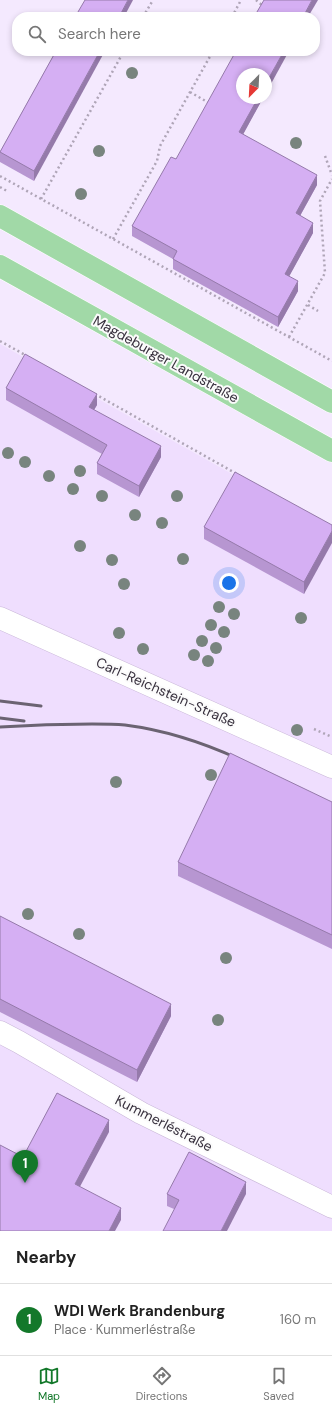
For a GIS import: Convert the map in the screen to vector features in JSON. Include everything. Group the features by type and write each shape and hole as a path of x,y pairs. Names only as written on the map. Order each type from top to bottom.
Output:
{"main road":[{"path":"0,216 332,402"},
{"name":"Magdeburger Landstraße","path":"0,266 332,451"}],"street":[{"name":"Carl-Reichstein-Straße","path":"0,618 332,766"},
{"name":"Kummerléstraße","path":"0,1032 141,1114 332,1206"}],"path":[{"path":"146,12 153,0"},
{"path":"235,12 241,0"},
{"path":"256,0 265,8"},
{"path":"41,199 121,56"},
{"path":"113,239 156,160 160,146 210,56"},
{"path":"190,92 211,104"},
{"path":"325,156 332,175"},
{"path":"0,176 332,362"},
{"path":"289,337 308,306 325,273 320,201 332,179"},
{"path":"308,306 318,311"},
{"path":"0,341 28,356"},
{"path":"90,391 242,477"}],"shaded area":[{"path":"0,344 332,530 332,1231 0,1231"}],"building":[{"path":"85,0 128,0 122,12 78,12"},
{"path":"264,0 312,0 306,12 257,12"},
{"path":"53,56 97,56 34,171 0,152"},
{"path":"233,56 281,56 272,72 272,68 236,68 236,104 255,104 239,132 317,175 296,213 313,223 285,274 298,281 278,317 173,259 177,251 132,226 171,157 176,159"},
{"path":"25,354 97,394 89,407 161,446 139,486 97,463 107,445 6,388"},
{"path":"235,472 332,525 332,531 304,582 204,527"},
{"path":"230,753 332,802 332,935 178,862"},
{"path":"0,916 171,1004 137,1070 0,999"},
{"path":"57,1093 109,1120 75,1184 121,1208 109,1231 0,1231 0,1145 23,1157"},
{"path":"189,1152 246,1182 221,1231 163,1231 179,1200 167,1194"}],"railway":[{"path":"0,701 41,706"},
{"path":"0,718 24,721"},
{"path":"0,727 69,724 104,724 140,727 184,738 239,759"}],"place":[{"name":"WDI Werk Brandenburg","path":"25,1183"}]}
